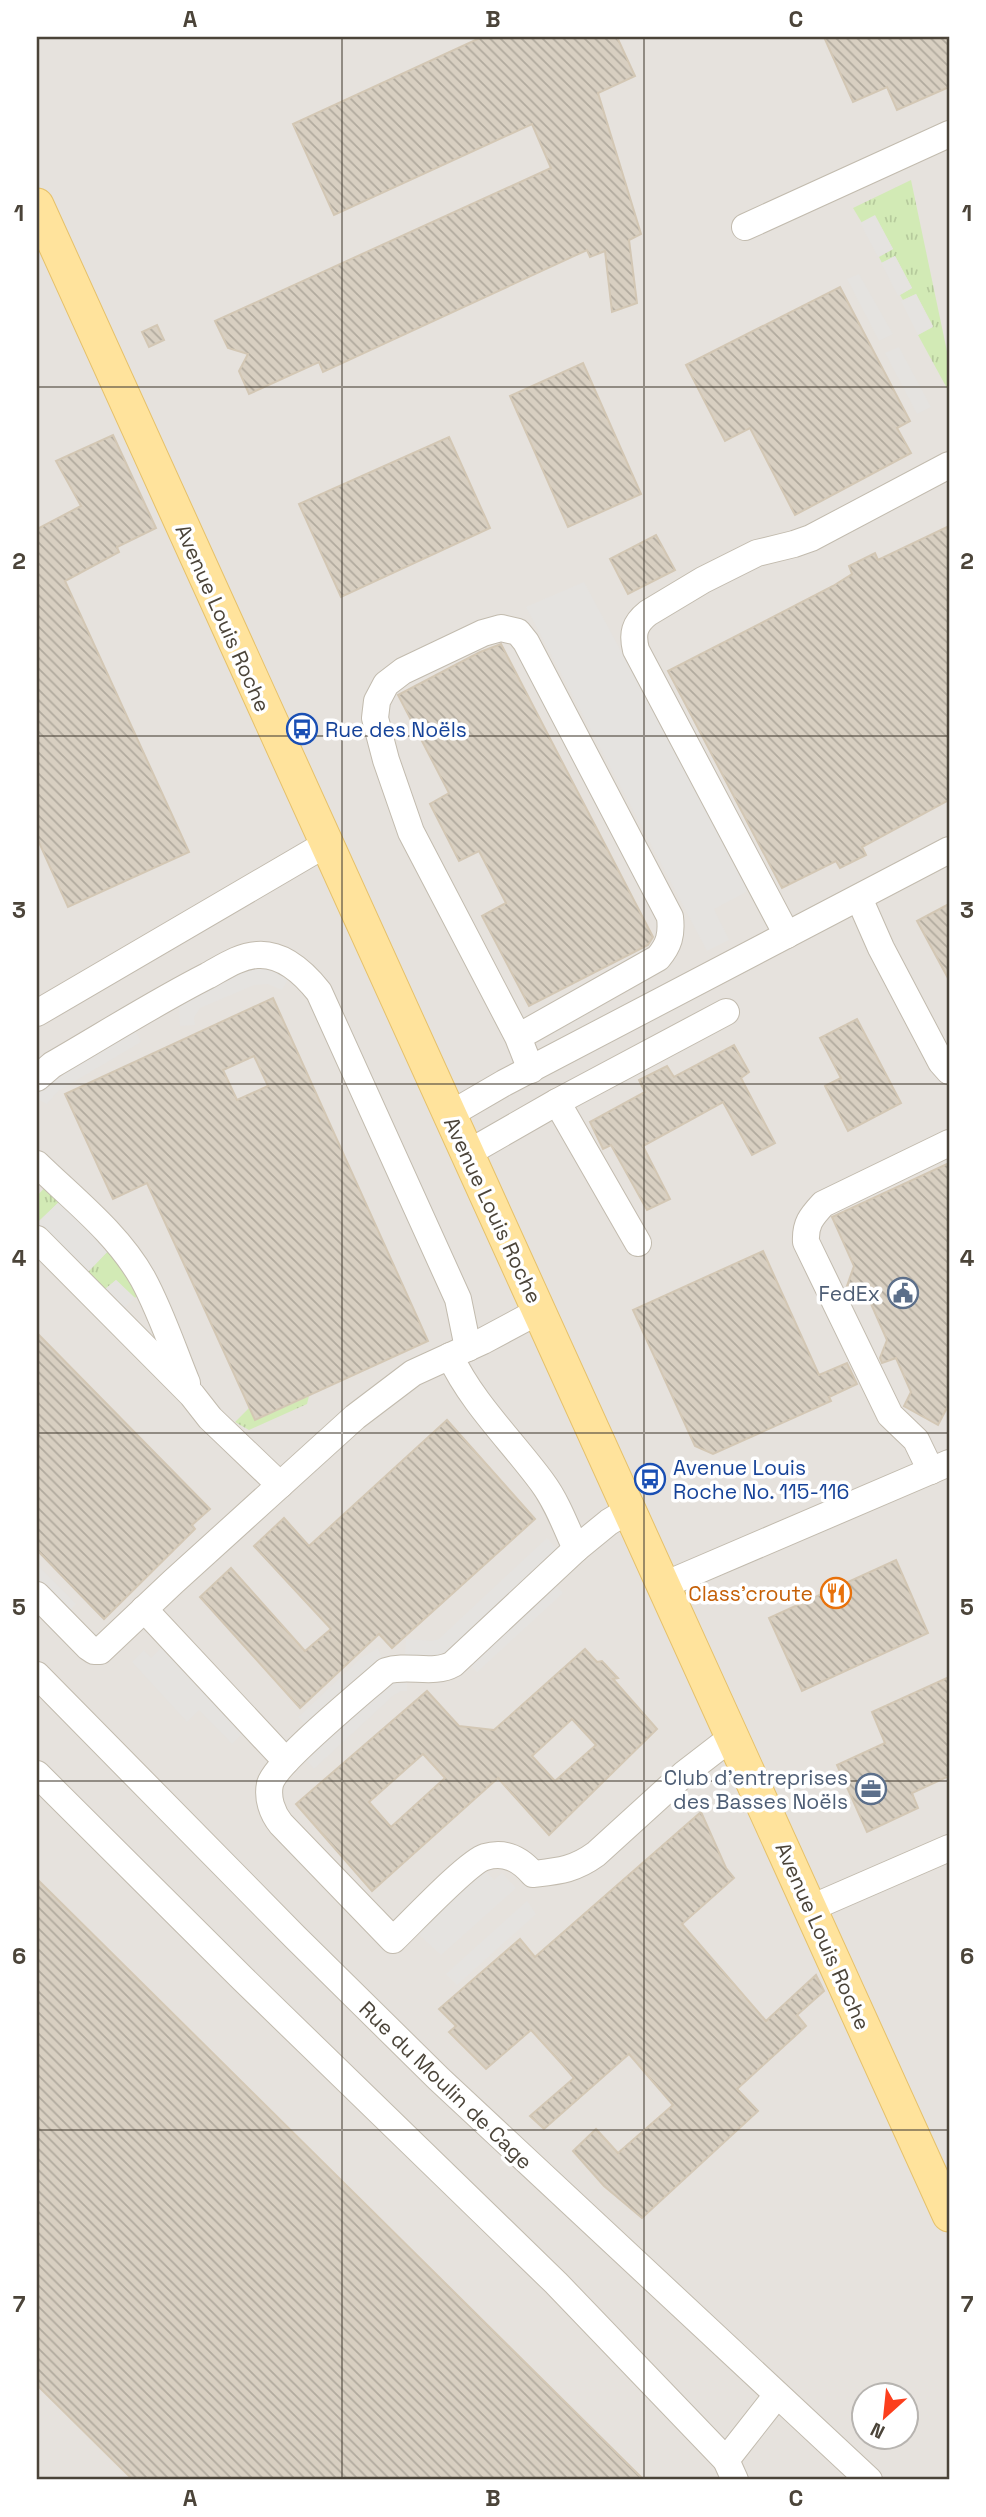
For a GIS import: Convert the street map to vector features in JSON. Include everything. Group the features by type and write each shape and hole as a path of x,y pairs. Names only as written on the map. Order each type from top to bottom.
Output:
{"main road":[{"name":"Avenue Louis Roche","path":"37,205 732,1737 946,2201"}],"street":[{"path":"745,227 949,134"},
{"path":"787,935 636,650 633,638 635,628 640,619 648,613 703,580 757,553 811,538 949,465"},
{"path":"517,1037 657,958 667,948 671,934 670,917 526,642 518,632 501,628 482,634 403,671 386,684 377,701 375,718 386,760 411,832 517,1037 531,1070"},
{"path":"37,1013 326,844"},
{"path":"449,1115 949,850"},
{"path":"859,898 894,972 949,1071"},
{"path":"37,1078 52,1065 174,993 245,957 258,954 275,957 300,970 319,992 452,1286 457,1299 461,1380 543,1484 562,1516 576,1549"},
{"path":"468,1153 726,1012"},
{"path":"557,1102 638,1243"},
{"path":"664,1585 940,1467 890,1415 806,1242 805,1230 809,1219 823,1204 949,1143"},
{"path":"37,1164 119,1246 142,1278 192,1395"},
{"path":"37,1239 192,1395 210,1418 280,1485"},
{"path":"37,1595 94,1651 105,1648 144,1609 355,1417 413,1373 540,1311"},
{"path":"629,1510 609,1522 576,1549 453,1664 441,1668 405,1667 386,1671 286,1761 271,1782 269,1794 275,1817 393,1940 477,1860 509,1856 525,1864 533,1874 569,1870 582,1864 684,1774 732,1737"},
{"path":"144,1609 286,1761"},
{"name":"Rue du Moulin de Cage","path":"37,1675 439,2079 869,2480"},
{"path":"37,1774 253,1989 556,2283 731,2470 777,2395"},
{"path":"811,1908 949,1848"}],"shaded area":[{"path":"37,37 949,37 949,2480 37,2480"},
{"path":"875,215 893,249 878,257 860,223"},
{"path":"895,256 912,288 898,296 881,263"},
{"path":"859,274 893,334 879,341 847,279"},
{"path":"916,294 933,327 918,335 901,301"},
{"path":"899,347 931,407 917,414 885,353"},
{"path":"584,582 747,887 746,892 714,909 729,940 707,951 526,607"},
{"path":"268,967 290,976 282,990 268,984 254,985 200,1008 194,1017 195,1025 180,1026 179,1005 240,973"},
{"path":"134,1027 141,1042 58,1091 47,1104 37,1099 37,1089"},
{"path":"61,1200 109,1250 87,1273 37,1223"},
{"path":"116,1280 135,1298 123,1309 104,1290"},
{"path":"547,1538 559,1552 443,1658 405,1657 406,1639 439,1639"},
{"path":"37,1564 76,1604 65,1615 37,1587"},
{"path":"554,1583 563,1593 477,1672 467,1662"},
{"path":"163,1646 242,1734 232,1744 199,1710 187,1722 132,1662 144,1650 151,1658"},
{"path":"378,1648 384,1664 310,1729 298,1717 361,1658"},
{"path":"407,1675 407,1691 394,1695 314,1769 303,1757 384,1683"},
{"path":"484,1869 494,1880 502,1873 516,1888 441,1955 414,1930"},
{"path":"527,1901 536,1914 457,1985 446,1974"}],"green space":[{"path":"911,180 949,361 949,392 918,335 933,326 916,294 903,300 900,295 912,288 895,256 882,263 879,257 893,249 875,216 862,223 853,208"},
{"path":"47,1185 61,1200 37,1223 37,1196"},
{"path":"109,1250 138,1295 135,1298 116,1280 104,1290 87,1273"},
{"path":"309,1396 307,1404 249,1430 235,1422 249,1408 256,1420"}],"building":[{"path":"482,37 617,37 635,76 598,93 641,234 629,240 637,303 612,312 605,251 590,257 587,250 323,372 319,362 249,394 239,371 248,354 228,348 215,321 551,168 532,124 334,215 293,124"},
{"path":"824,37 949,37 949,87 897,110 887,87 853,102"},
{"path":"840,287 910,421 897,428 911,453 795,515 750,428 725,441 686,365"},
{"path":"157,325 164,340 149,347 142,332"},
{"path":"583,363 641,494 568,527 510,396"},
{"path":"113,435 156,528 117,547 119,552 65,581 189,852 68,907 37,838 37,529 81,506 56,461"},
{"path":"449,437 490,528 341,597 299,504"},
{"path":"949,526 949,800 862,847 866,855 840,868 836,861 782,888 668,671 833,586 852,574 849,566 875,553 878,560"},
{"path":"656,535 675,570 628,594 610,559"},
{"path":"501,644 653,937 648,945 529,1006 482,916 506,903 479,851 459,861 430,804 449,793 398,695 480,652"},
{"path":"949,904 949,980 917,921"},
{"path":"273,998 428,1341 255,1420 147,1183 113,1199 65,1094","holes":["254,1056 268,1086 237,1100 223,1070"]},
{"path":"857,1019 901,1103 848,1131 825,1086 841,1078 820,1038"},
{"path":"734,1045 749,1072 741,1078 775,1143 752,1155 723,1102 643,1146 670,1199 647,1210 611,1145 603,1149 590,1122 645,1092 639,1080 667,1066 674,1077"},
{"name":"FedEx","path":"949,1163 949,1404 938,1425 904,1406 911,1392 896,1358 882,1363 880,1358 887,1340 868,1297 846,1289 854,1266 832,1217"},
{"path":"763,1251 819,1375 847,1363 857,1384 829,1397 831,1401 713,1454 695,1446 633,1310"},
{"path":"37,1333 210,1509 192,1525 195,1529 104,1619 37,1550"},
{"path":"447,1420 535,1519 392,1648 379,1634 300,1708 200,1597 231,1568 305,1651 331,1629 254,1546 284,1518 309,1546"},
{"path":"896,1560 928,1633 802,1691 769,1618"},
{"path":"585,1649 597,1662 602,1661 618,1678 613,1679 657,1729 549,1835 498,1778 372,1891 296,1804 427,1691 459,1726 494,1730","holes":["572,1719 596,1745 555,1781 532,1756","423,1754 445,1778 391,1827 369,1802"]},
{"path":"949,1677 949,1776 912,1793 918,1808 867,1832 837,1765 885,1743 872,1712"},
{"path":"701,1812 726,1868 734,1878 682,1924 766,2021 816,1975 824,1991 797,2015 806,2026 737,2089 758,2111 642,2218 604,2186 573,2151 596,2129 618,2153 673,2105 629,2054 544,2129 530,2116 574,2078 561,2063 531,2030 486,2069 449,2032 456,2026 439,2009 520,1939 535,1957"},
{"path":"37,1879 644,2480 133,2480 37,2385"}],"place":[{"name":"Rue des Noëls","path":"302,729"},
{"name":"FedEx","path":"903,1293"},
{"name":"Avenue Louis Roche No. 115-116","path":"650,1479"},
{"name":"Class'croute","path":"836,1593"},
{"name":"Club d’entreprises des Basses Noëls","path":"871,1789"}]}
